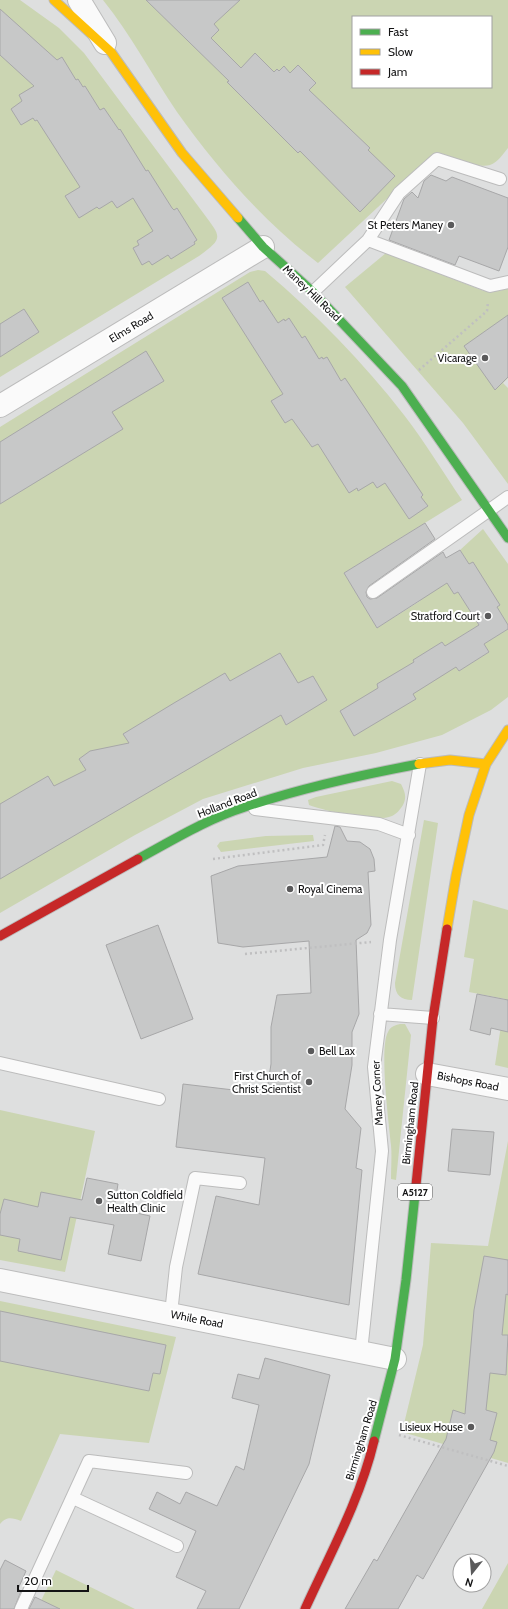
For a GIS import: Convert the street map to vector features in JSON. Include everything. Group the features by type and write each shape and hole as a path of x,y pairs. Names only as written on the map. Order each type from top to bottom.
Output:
{"street":[{"name":"Maney Hill Road","path":"54,0 111,52"},
{"name":"Maney Hill Road","path":"79,0 111,52 182,153 263,247 313,292 402,386 508,538"},
{"name":"Elms Road","path":"0,406 263,247"},
{"name":"Birmingham Road","path":"305,1609 352,1506 370,1459 395,1359 406,1280 433,1018 456,876 469,815 486,764 508,730"},
{"name":"Holland Road","path":"0,936 199,826 244,807 358,775 450,760 486,764"},
{"name":"Bishops Road","path":"427,1074 508,1089"},
{"name":"While Road","path":"0,1280 395,1359"}],"lane":[{"path":"313,292 368,240 398,193 437,159 500,179"},
{"path":"368,240 490,286 508,282"},
{"path":"373,592 508,497"},
{"name":"Maney Corner","path":"361,1352 382,1151 374,1067 390,940 420,764"},
{"path":"244,807 379,824 409,835"},
{"path":"380,1014 433,1018"},
{"path":"0,1063 160,1099"},
{"path":"171,1314 176,1267 195,1178 240,1183"},
{"path":"21,1609 89,1461 186,1473"},
{"path":"73,1498 177,1546"}],"path":[{"path":"402,386 487,311"},
{"path":"213,859 323,845 328,818"},
{"path":"245,954 390,940"},
{"path":"378,1429 508,1466"}],"green space":[{"path":"0,0 20,0 59,28 84,53 210,222 217,237 213,245 199,256 0,377"},
{"path":"103,0 508,0 508,148 495,162 485,166 464,162 437,152 318,263 278,230 260,212 208,153 177,112 132,41"},
{"path":"386,253 484,291 500,291 508,287 508,378 503,383 508,388 508,484 463,423 345,287"},
{"path":"258,270 265,271 321,321 372,376 412,425 462,500 344,573 377,628 420,601 436,565 454,594 458,592 479,625 445,646 442,642 414,660 456,667 459,671 489,652 484,644 508,629 508,697 491,710 442,735 376,753 303,768 203,799 135,835 0,913 0,427 250,272"},
{"path":"483,529 508,564 508,625 460,550"},
{"path":"392,781 401,784 405,797 402,806 392,816 384,818 363,817 338,813 309,805 308,800 316,797"},
{"path":"424,820 438,823 412,1000 408,1000 397,994 395,983"},
{"path":"313,835 314,841 221,852 217,846 220,842 266,836"},
{"path":"473,900 508,910 508,1068 495,1065 505,999 469,992 474,959 464,957"},
{"path":"405,1024 411,1035 396,1180 391,1179 391,1149 385,1087 384,1054 385,1041 389,1030 393,1026"},
{"path":"0,1110 95,1131 65,1272 0,1260"},
{"path":"508,1141 508,1463 402,1432 423,1345 431,1243 488,1246"},
{"path":"0,1301 176,1337 149,1443 60,1434 21,1521 10,1518 0,1524"},
{"path":"508,1563 508,1609 482,1609"},
{"path":"56,1570 135,1609 37,1609"}],"building":[{"path":"146,0 240,0 214,24 219,30 211,38 241,68 255,53 274,72 277,69 279,71 284,66 290,73 298,65 316,83 309,90 370,148 368,150 395,176 360,212 300,151 298,153 227,82 229,81"},
{"path":"0,9 57,60 62,57 76,80 78,79 83,87 85,86 100,110 104,108 119,130 120,129 146,171 148,170 172,208 174,210 177,208 197,240 194,242 195,244 171,259 168,255 152,265 149,261 142,265 133,248 139,245 137,241 153,231 133,198 117,208 112,201 99,209 97,207 79,218 65,196 80,187 37,120 35,121 33,118 21,125 11,109 22,101 19,95 34,86 0,55"},
{"name":"St Peters Maney","path":"431,175 446,181 452,177 508,198 508,247 499,271 459,256 455,265 389,240 404,199 412,192 418,198 424,181"},
{"path":"248,282 260,302 263,300 278,323 289,318 302,338 305,336 319,359 322,357 323,359 327,357 341,381 345,378 423,495 421,497 428,506 409,519 385,483 377,488 373,482 358,491 357,488 349,493 318,444 312,447 292,419 285,423 271,401 283,394 222,298"},
{"path":"24,309 39,332 0,357 0,324"},
{"name":"Vicarage","path":"508,315 508,377 495,390 464,346"},
{"path":"146,351 164,381 112,412 123,429 0,504 0,442"},
{"path":"425,523 435,539 369,586 366,592 367,597 370,599 377,598 443,552 446,558 460,550 469,564 473,562 500,605 497,607 508,625 508,629 484,644 489,652 459,671 456,667 413,694 416,699 354,736 340,711 378,688 377,684 414,662 413,660 442,642 445,646 479,625 458,592 454,594 447,583 377,628 344,573"},
{"path":"280,653 298,683 313,676 327,700 286,725 281,715 0,879 0,804 48,776 54,786 86,770 79,759 90,751 129,743 123,734 174,703 225,673 230,681"},
{"path":"335,826 340,827 347,841 360,842 370,849 374,859 375,871 368,872 371,925 367,933 356,940 359,1014 352,1032 352,1065 345,1109 361,1128 356,1168 362,1170 349,1305 198,1274 216,1196 259,1205 265,1158 176,1147 183,1084 242,1091 247,1087 267,1090 271,1064 271,1027 277,995 311,993 309,941 243,947 218,943 211,876 238,866 327,857"},
{"path":"158,925 193,1019 141,1039 106,945"},
{"path":"477,994 508,1000 508,1032 491,1028 490,1035 470,1030"},
{"path":"452,1129 494,1132 490,1175 448,1171"},
{"path":"87,1178 118,1184 114,1208 150,1216 141,1261 108,1254 114,1225 70,1217 61,1260 18,1251 20,1239 0,1235 0,1214 4,1199 38,1207 41,1192 82,1200"},
{"path":"484,1256 508,1260 508,1295 506,1294 502,1335 508,1335 506,1375 490,1373 486,1410 497,1413 490,1440 497,1442 494,1452 423,1579 417,1575 398,1609 345,1609 374,1559 377,1561 446,1439 453,1410 465,1414 474,1310"},
{"path":"0,1311 166,1345 160,1374 153,1373 149,1391 0,1361"},
{"path":"265,1358 330,1375 309,1464 239,1609 197,1609 206,1591 176,1577 196,1531 149,1509 157,1492 180,1504 186,1492 217,1506 236,1466 244,1470 259,1405 232,1398 238,1374 259,1379"},
{"path":"5,1560 26,1571 18,1589 21,1591 14,1609 0,1609 0,1570"},
{"path":"35,1597 60,1609 29,1609"}],"traffic: fast":[{"path":"238,218 263,247 313,292 402,386 508,538"},
{"path":"138,859 177,837 217,818 245,807 331,782 419,764"},
{"path":"374,1441 395,1359 406,1280 416,1185"}],"traffic: slow":[{"path":"54,0 111,52 182,153 238,218"},
{"path":"447,929 456,876 469,815 486,764 508,730"},
{"path":"419,764 450,760 486,764"}],"traffic: jam":[{"path":"0,936 138,859"},
{"path":"416,1185 433,1018 447,929"},
{"path":"305,1609 353,1506 374,1441"}],"place":[{"name":"St Peters Maney","path":"451,225"},
{"name":"Vicarage","path":"485,358"},
{"name":"Stratford Court","path":"488,616"},
{"name":"Royal Cinema","path":"290,889"},
{"name":"Bell Lax","path":"311,1051"},
{"name":"First Church of Christ Scientist","path":"309,1082"},
{"name":"Sutton Coldfield Health Clinic","path":"99,1201"},
{"name":"Lisieux House","path":"471,1427"}]}
